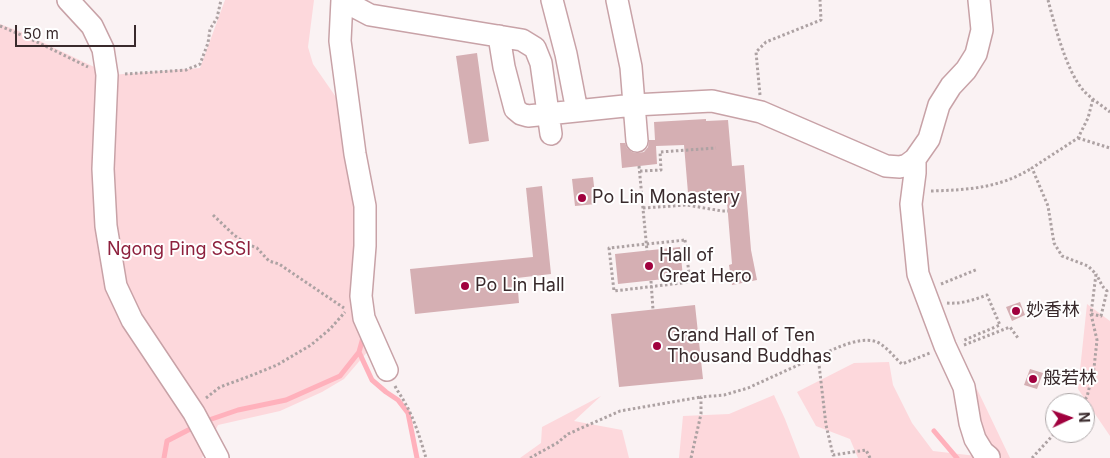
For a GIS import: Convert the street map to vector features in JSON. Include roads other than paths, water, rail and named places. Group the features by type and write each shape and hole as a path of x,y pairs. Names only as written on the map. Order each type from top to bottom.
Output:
{"street":[{"path":"68,0 92,26 103,48 107,75 103,169 106,226 116,286 132,320 194,413 218,458"},
{"path":"342,0 340,41 355,154 365,206 365,246 361,296 364,318 387,370"},
{"path":"347,0 353,6 370,14 522,40 535,48 541,63 550,124"},
{"path":"552,0 566,54 577,110"},
{"path":"617,0 631,67 637,141"},
{"path":"499,36 504,67 515,109 521,114 550,124 577,110 634,105 712,102 761,112 886,166 900,167 907,165 915,159 929,139 939,105 976,54 982,30 979,0"},
{"path":"915,159 911,204 918,274 946,349 964,387 970,423 975,439 983,452 989,457"}],"waterway":[{"path":"203,422 238,410 286,400 340,376 359,352 364,334"},
{"path":"359,352 372,380 398,400 408,413 417,458"},
{"path":"164,458 167,441 196,426"},
{"path":"934,431 957,458"}],"place":[{"name":"Po Lin Monastery","path":"582,198"},
{"name":"Hall of Great Hero","path":"649,266"},
{"name":"Po Lin Hall","path":"465,286"},
{"name":"妙香林","path":"1016,311"},
{"name":"Grand Hall of Ten Thousand Buddhas","path":"657,346"},
{"name":"般若林","path":"1033,379"}],"park label":[{"name":"Ngong Ping SSSI","path":"179,250"}]}
